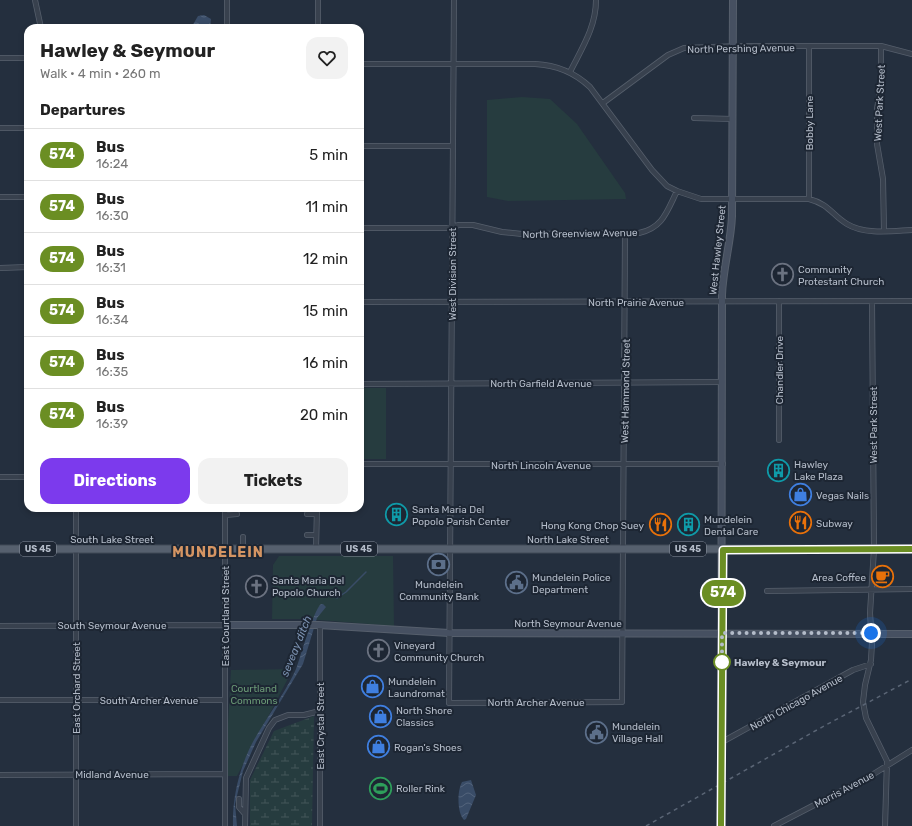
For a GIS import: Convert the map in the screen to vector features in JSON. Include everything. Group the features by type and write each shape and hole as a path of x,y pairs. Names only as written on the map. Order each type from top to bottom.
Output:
{"main road":[{"name":"South Lake Street","path":"0,549 225,550"},
{"name":"North Lake Street","path":"225,550 912,549"}],"street":[{"path":"35,0 40,24"},
{"path":"227,0 227,24"},
{"path":"318,0 318,24"},
{"name":"West Division Street","path":"449,703 454,0"},
{"path":"570,72 592,28 595,17 596,0"},
{"name":"West Hawley Street","path":"721,826 723,550 722,301 724,264 732,227 733,200 733,0"},
{"name":"Bobby Lane","path":"809,199 810,46"},
{"name":"North Pershing Avenue","path":"603,103 668,55 684,48 881,46 912,54"},
{"name":"West Park Street","path":"881,46 881,85 877,109 877,144 883,178 884,230"},
{"path":"0,58 24,58"},
{"path":"364,64 546,64 570,72 590,86 652,170 667,186 677,191 701,199 809,199 825,205 839,218 852,227 863,230 912,230"},
{"path":"694,118 733,119"},
{"path":"0,128 24,128"},
{"path":"364,146 453,146"},
{"name":"North Greenview Avenue","path":"364,228 473,225 502,232 522,234 644,232 656,227 662,220 677,191"},
{"path":"0,198 24,198"},
{"name":"West Hammond Street","path":"622,702 626,302 625,233"},
{"path":"0,268 24,267"},
{"name":"West Park Street","path":"872,301 874,549 870,613 871,664 865,685 863,702 866,718 885,756 885,826"},
{"name":"North Prairie Avenue","path":"364,302 912,301"},
{"name":"Chandler Drive","path":"778,302 779,440"},
{"name":"North Garfield Avenue","path":"364,384 722,382"},
{"name":"North Lincoln Avenue","path":"364,464 723,464"},
{"path":"0,477 24,477"},
{"name":"East Orchard Street","path":"76,512 76,826"},
{"path":"225,515 237,514"},
{"path":"307,514 317,514 316,549"},
{"name":"East Courtland Street","path":"225,515 225,826"},
{"path":"307,534 316,534"},
{"path":"243,537 243,550"},
{"path":"767,591 912,589"},
{"name":"North Seymour Avenue","path":"225,625 319,625 449,633 912,634"},
{"name":"South Seymour Avenue","path":"0,626 225,625"},
{"name":"East Crystal Street","path":"319,625 320,826"},
{"name":"North Chicago Avenue","path":"722,742 853,670 871,664"},
{"name":"South Archer Avenue","path":"0,700 225,700"},
{"name":"North Archer Avenue","path":"449,703 622,702"},
{"path":"245,826 246,778 269,728 275,720 288,715 320,711"},
{"name":"Morris Avenue","path":"774,826 886,766 912,750"},
{"name":"Midland Avenue","path":"0,775 225,774"},
{"path":"238,799 239,807 245,814"}],"green space":[{"path":"522,97 550,99 577,124 625,193 626,199 508,201 487,197 487,100"},
{"path":"364,388 386,388 386,459 364,459"},
{"path":"279,556 393,556 394,626 307,619 272,619 273,565"},
{"name":"Courtland Commons","path":"293,669 237,776 225,776 231,670"},
{"path":"314,716 312,826 250,826 250,780 274,731"}],"water":[{"path":"204,15 211,19 210,24 193,24 198,16"},
{"path":"321,604 326,607 317,618 303,664 256,742 243,771 235,804 237,826 233,826 234,799 244,761 256,736 285,691 296,669 314,615"},
{"path":"471,780 476,795 466,819 464,820 460,812 458,802 459,791 462,782"}],"waterway":[{"path":"337,598 346,592 366,572"}],"railway":[{"path":"646,826 824,726 912,679"}],"bus line":[{"name":"574","path":"721,826 723,550 912,549"}],"place":[{"name":"Community Protestant Church","path":"782,275"},
{"name":"Hawley Lake Plaza","path":"778,470"},
{"name":"Vegas Nails","path":"801,495"},
{"name":"Santa Maria Del Popolo Parish Center","path":"396,515"},
{"name":"Subway","path":"801,523"},
{"name":"Hong Kong Chop Suey","path":"660,525"},
{"name":"Mundelein Dental Care","path":"688,525"},
{"name":"Mundelein Community Bank","path":"439,564"},
{"name":"Area Coffee","path":"882,577"},
{"name":"Mundelein Police Department","path":"517,583"},
{"name":"Santa Maria Del Popolo Church","path":"257,586"},
{"name":"Vineyard Community Church","path":"379,651"},
{"name":"Hawley & Seymour","path":"722,662"},
{"name":"Mundelein Laundromat","path":"372,687"},
{"name":"North Shore Classics","path":"380,716"},
{"name":"Mundelein Village Hall","path":"597,732"},
{"name":"Rogan's Shoes","path":"379,747"},
{"name":"Roller Rink","path":"380,788"}],"district":[{"name":"MUNDELEIN","path":"218,552"}],"route":[{"path":"722,662 722,664 722,633 871,633"}],"water label":[{"name":"seveay ditch","path":"296,646"}]}
